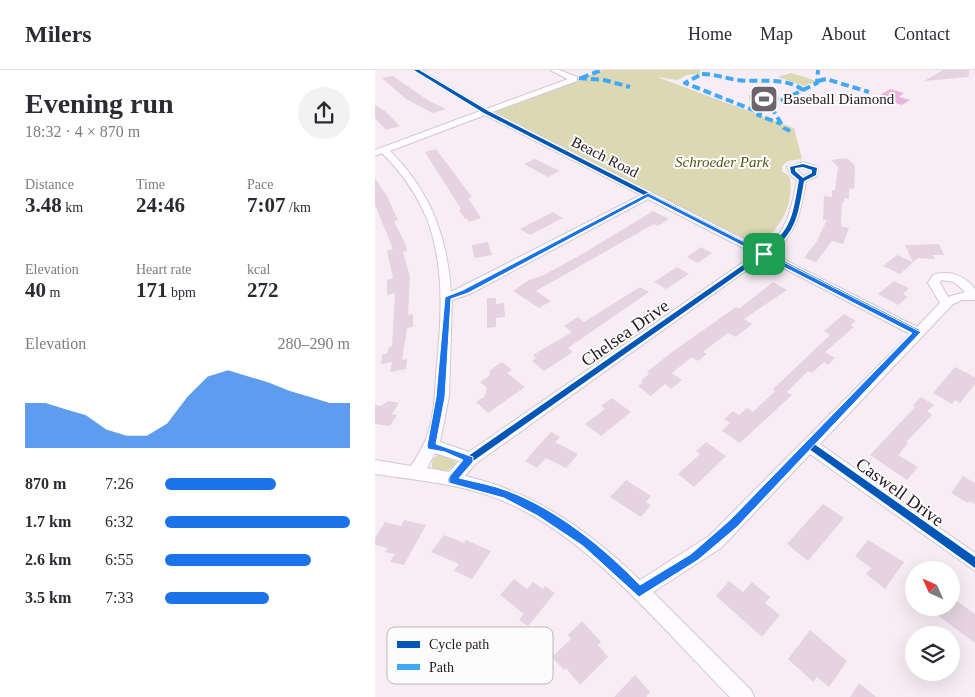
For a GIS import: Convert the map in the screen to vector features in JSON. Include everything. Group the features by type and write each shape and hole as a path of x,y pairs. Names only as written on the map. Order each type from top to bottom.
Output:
{"street":[{"name":"Beach Road","path":"416,70 486,112 917,332"},
{"path":"378,151 574,79 553,70"},
{"path":"378,151 411,178 428,209 440,246 447,298 441,390 431,446 415,473"},
{"name":"Chelsea Drive","path":"452,480 469,459 783,239 790,228 802,180"},
{"path":"447,298 466,292 648,195"},
{"path":"946,304 934,283 937,277 944,276 960,280 974,296"},
{"path":"639,591 715,542 808,444 946,304 960,296 974,296"},
{"name":"Caswell Drive","path":"808,444 975,563"},
{"path":"431,446 446,449 469,459"},
{"path":"375,466 452,480 506,494 541,513 587,543 614,566 744,697"}],"green space":[{"name":"Schroeder Park","path":"603,70 700,70 700,74 687,75 678,80 657,77 794,128 802,159 788,161 782,166 782,171 790,177 789,200 781,221 771,234 773,236 769,240 754,242 733,234 492,113"},
{"path":"791,73 817,81 804,86 778,77"},
{"name":"Baseball Diamond","path":"770,92 779,97 779,100 764,105 749,101 749,95"},
{"path":"439,454 453,459 456,463 449,469 433,469 433,460"}],"shaded area":[{"path":"890,89 904,93 899,97 910,100 902,105 877,97"}],"building":[{"path":"943,70 969,70 969,77 924,81"},
{"path":"393,76 429,101 446,109 433,113 406,99 382,78"},
{"path":"375,105 385,111 400,126 386,130 375,118"},
{"path":"436,149 472,197 468,198 481,218 469,222 459,210 461,209 425,152"},
{"path":"847,158 855,166 854,189 849,188 849,199 844,198 844,203 842,203 841,226 849,228 843,244 832,241 816,262 804,258 817,241 827,220 823,220 824,196 832,197 832,190 835,190 838,167 831,160"},
{"path":"535,159 560,171 548,177 524,164"},
{"path":"375,178 389,199 398,220 394,221 405,243 407,251 403,252 410,277 408,315 413,314 413,327 407,328 402,360 407,359 406,369 390,372 392,362 381,364 382,354 387,354 389,347 392,346 395,293 387,295 387,280 393,278 387,251 393,249 375,205"},
{"path":"653,211 669,219 658,226 654,224 536,291 551,301 539,308 513,291 529,280 544,275 584,253"},
{"path":"553,212 563,218 530,235 520,229"},
{"path":"488,242 492,255 474,258 472,245"},
{"path":"939,244 944,255 933,255 935,259 918,258 900,274 883,266 897,255 913,262 905,245"},
{"path":"701,247 712,253 698,263 687,257"},
{"path":"677,267 689,274 666,289 654,282"},
{"path":"894,281 909,288 903,294 908,297 898,305 878,294"},
{"path":"773,282 787,290 744,319 752,324 736,337 728,333 703,352 707,354 698,361 692,357 672,373 682,380 671,389 665,384 651,396 638,386 649,374 647,372 672,352 736,307 739,309"},
{"path":"640,287 649,292 568,348 573,352 544,371 532,361 536,358 533,355 572,332 564,326 578,317 584,322"},
{"path":"487,298 496,298 496,304 504,303 505,317 496,318 496,327 487,328"},
{"path":"844,314 856,321 851,325 854,327 825,352 835,358 828,365 824,362 812,373 808,371 787,392 792,395 740,443 722,431 730,423 724,419 733,411 739,415 747,408 753,412 775,391 773,389 830,335 824,331"},
{"path":"502,362 512,370 507,373 525,387 488,413 476,402 484,397 487,388 480,382 489,376 490,370"},
{"path":"955,367 975,377 975,384 960,403 955,400 952,404 933,393"},
{"path":"921,397 934,405 927,411 932,415 906,442 908,443 898,455 918,467 907,480 870,455 915,407 913,405"},
{"path":"612,398 631,412 601,436 585,424 605,409 601,406"},
{"path":"388,401 399,403 392,414 397,415 390,426 375,424 375,405 381,406"},
{"path":"551,432 560,437 555,442 578,454 566,468 546,458 537,468 525,461"},
{"path":"706,442 726,456 694,487 678,474 700,454 696,451"},
{"path":"963,476 975,483 975,504 970,501 968,503 951,493"},
{"path":"626,480 651,496 646,502 651,505 641,517 610,497"},
{"path":"823,504 844,518 808,561 787,544"},
{"path":"404,520 426,525 404,565 390,562 395,554 385,552 388,548 375,545 375,538 385,522 401,526"},
{"path":"444,535 464,543 466,540 491,551 472,579 454,571 459,564 431,552"},
{"path":"868,540 904,562 885,589 866,574 871,568 855,556"},
{"path":"514,579 527,589 533,582 543,589 545,586 555,593 528,626 519,620 524,614 500,595"},
{"path":"729,581 743,592 752,582 770,597 765,603 780,615 762,637 716,596"},
{"path":"960,603 975,614 975,643 960,632 960,626 952,626 939,616 960,616"},
{"path":"582,621 601,642 598,645 608,657 580,685 566,668 564,670 553,658 571,639 568,635"},
{"path":"810,630 847,661 829,687 817,677 813,682 788,659"},
{"path":"635,675 650,692 646,697 614,697"},
{"path":"859,683 876,697 850,697"}],"marked path":[{"path":"581,78 602,70"},
{"path":"803,90 817,83 818,70"},
{"path":"702,74 738,80 790,83 803,90 758,112 685,83 702,74"},
{"path":"579,78 604,80 630,87"},
{"path":"818,81 826,79 869,92"},
{"path":"771,107 784,128 790,131"},
{"path":"761,112 758,115 781,124"}],"cycle path":[{"path":"416,70 486,112 917,332 808,444 975,563"},
{"path":"452,480 470,459 777,244 792,223 799,198 802,180 793,172 792,167 803,165 815,169 814,174 802,180"}],"place":[{"name":"Baseball Diamond","path":"764,99"}],"route":[{"path":"648,195 764,254 917,332 733,524 715,542 695,557 639,591 587,543 525,503 485,487 452,480 469,459 446,449 431,446 435,435 441,397 447,298 466,292 648,195"}]}
